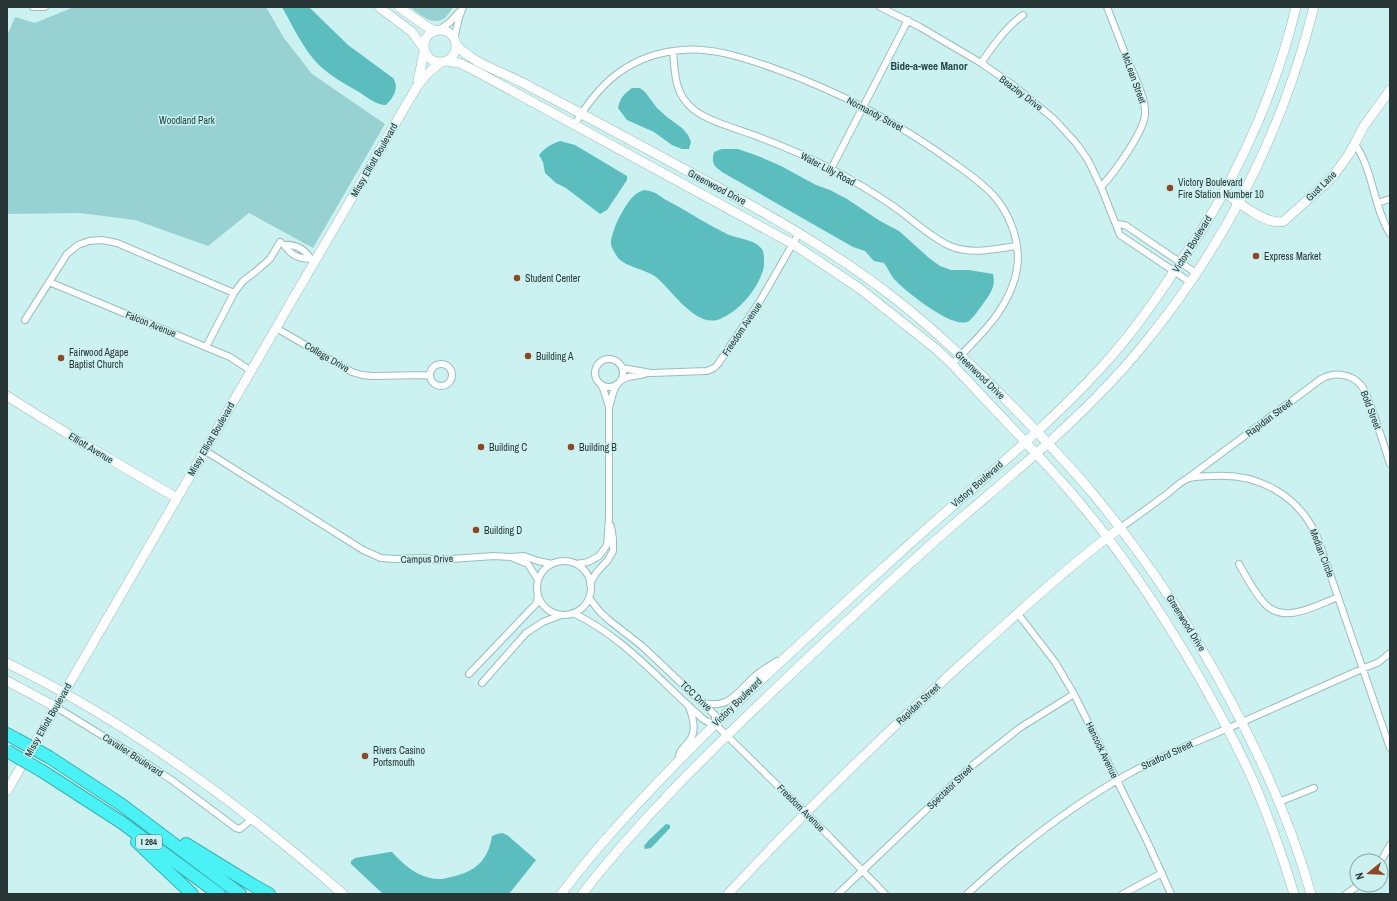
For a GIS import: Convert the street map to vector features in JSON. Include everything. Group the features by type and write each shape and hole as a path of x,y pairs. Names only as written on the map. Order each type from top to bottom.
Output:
{"highway":[{"name":"I 264","path":"12,736 49,757 122,805 240,894"},
{"name":"I 264","path":"7,751 78,793 219,894"},
{"path":"78,793 140,844 192,894"},
{"path":"122,805 269,894"}],"street":[{"path":"33,7 45,7"},
{"path":"379,7 412,32 429,58 436,62 443,62 454,54 456,49 455,41 457,23 463,7"},
{"path":"399,7 426,26 447,32 455,41"},
{"path":"424,49 426,37 456,16 463,7"},
{"name":"Beazley Drive","path":"880,7 908,20 981,63 1013,85 1042,108 1065,130 1088,160 1101,187 1111,214 1117,224 1120,235 1190,282"},
{"name":"McLean Street","path":"1101,187 1117,168 1142,125 1145,113 1144,103 1107,7"},
{"name":"Victory Boulevard","path":"561,894 595,850 678,761 715,724 787,654 1036,432 1087,383 1111,357 1161,293 1203,228 1224,192 1254,131 1265,104 1285,47 1296,7"},
{"name":"Victory Boulevard","path":"582,894 626,840 679,783 726,736 950,527 1076,418 1117,375 1161,323 1196,274 1253,177 1279,118 1297,69 1314,7"},
{"path":"981,63 1006,31 1023,15"},
{"path":"831,169 908,20"},
{"name":"Greenwood Drive","path":"455,41 461,50 470,57 581,114 799,233 850,266 898,301 961,355 1048,443 1090,490 1149,566 1191,629 1242,722 1279,802 1300,856 1311,894"},
{"name":"Missy Elliott Boulevard","path":"416,88 420,75 424,49"},
{"name":"Normandy Street","path":"575,124 597,92 618,73 642,59 673,51 699,50 710,51 758,62 815,84 910,133 936,150 988,191 1003,209 1014,234 1018,258 1010,293 996,317 952,364"},
{"name":"Water Lilly Road","path":"673,51 677,87 681,96 701,115 787,148 831,169 893,206 952,247 983,251 1016,246"},
{"name":"Missy Elliott Boulevard","path":"7,791 276,328 313,261 416,88 427,74 443,62"},
{"name":"Greenwood Drive","path":"443,62 459,63 472,69 793,244 859,288 936,349 952,364 1065,486 1107,538 1142,585 1180,644 1227,729 1255,784 1281,853 1294,894"},
{"name":"Gust Lane","path":"1224,192 1266,219 1276,223 1284,221 1334,175 1344,162 1371,115 1390,90"},
{"path":"1354,143 1363,157 1377,204 1390,234"},
{"path":"1377,204 1390,199"},
{"path":"1117,224 1125,226 1196,274"},
{"name":"Freedom Avenue","path":"601,384 609,387 628,377 651,373 707,371 714,368 722,359 760,301 799,233"},
{"path":"26,320 67,254 78,245 89,241 102,240 117,243 234,293"},
{"path":"206,347 234,293 243,280 270,260 282,243 290,252 302,259 313,261"},
{"name":"Falcon Avenue","path":"49,282 230,357 251,371"},
{"name":"College Drive","path":"276,328 352,372 372,376 430,376"},
{"name":"Freedom Avenue","path":"577,564 588,562 599,556 607,545 609,518 609,408 613,393 623,373 622,368 616,361 607,359 599,364 595,373 604,391 609,408"},
{"name":"Freedom Avenue","path":"622,368 651,373"},
{"name":"Rapidan Street","path":"1187,479 1321,379 1334,374 1340,374 1355,380"},
{"name":"Bold Street","path":"1355,380 1360,383 1366,392 1390,464"},
{"name":"Elliott Avenue","path":"7,396 84,444 177,498"},
{"name":"Campus Drive","path":"204,450 363,550 381,558 425,558 437,560 494,556 524,556 552,564"},
{"name":"Median Circle","path":"1120,528 1187,479 1220,475 1248,478 1271,487 1290,499 1314,528 1328,564 1362,670 1390,748"},
{"name":"Freedom Avenue","path":"590,584 596,573 608,560 613,551 613,539 609,518"},
{"name":"Rapidan Street","path":"728,894 806,813 916,704 1080,559 1120,528"},
{"name":"Campus Drive","path":"512,557 528,564 538,580"},
{"path":"482,684 526,634 543,622 561,615 573,613 582,607 589,598 589,577 577,564 564,561 552,564 545,568 538,580 537,592 544,607 561,615"},
{"path":"1239,564 1266,606 1278,612 1293,613 1338,597"},
{"path":"469,674 536,604 538,595"},
{"name":"TCC Drive","path":"573,613 588,620 615,639 688,706 708,722 715,724 715,715 703,703 642,646 600,612 589,598"},
{"name":"Hancock Avenue","path":"1018,614 1055,662 1074,694 1171,894"},
{"name":"Stratford Street","path":"966,894 1005,859 1037,834 1076,806 1117,781 1175,751 1362,670 1379,662 1390,653"},
{"path":"703,703 712,705 728,702 755,675 787,654"},
{"name":"Cavalier Boulevard","path":"7,663 64,693 148,742 199,778 252,819 342,894"},
{"name":"Cavalier Boulevard","path":"7,681 56,707 138,757 236,828 240,828 252,819"},
{"name":"Spectator Street","path":"838,894 986,754 1021,727 1074,694"},
{"path":"678,761 680,750 690,740 694,730 694,720 688,706"},
{"name":"Freedom Avenue","path":"715,724 806,813 885,894"},
{"path":"1279,802 1314,788"},
{"path":"1123,894 1162,874"}],"green space":[{"name":"Woodland Park","path":"74,7 266,7 284,38 312,74 385,124 313,248 249,213 208,246 135,220 80,213 7,214 7,36 15,17 35,23"},
{"path":"410,7 453,7 443,19 433,21 422,16"}],"shaded area":[{"path":"282,7 309,7 348,45 393,78 396,89 389,102 386,105 382,105 375,102 338,80 318,64 303,45"},
{"path":"632,88 640,88 645,92 657,108 682,128 688,135 691,142 689,149 682,149 672,145 654,132 627,120 618,108 623,96"},
{"path":"560,141 575,145 627,176 627,180 607,210 600,214 566,188 556,183 545,173 543,162 539,155 548,146"},
{"path":"722,149 738,149 758,156 847,199 880,221 899,231 940,266 951,270 969,270 993,274 994,283 990,294 969,321 962,323 941,315 918,300 899,284 884,263 874,261 865,251 853,247 722,172 715,166 713,159 714,152"},
{"path":"644,190 655,193 729,235 754,243 761,248 764,255 764,266 756,287 746,300 734,311 720,319 711,321 693,314 652,274 626,264 618,258 611,245 611,239 616,225 623,210 632,198 637,193"},
{"path":"666,824 670,825 670,828 651,848 645,849 644,846 648,841"},
{"path":"502,833 507,835 536,860 509,894 383,894 351,864 351,861 355,858 392,852 419,874 433,879 446,878 467,872 479,864 484,859 492,836"}],"place":[{"name":"Victory Boulevard Fire Station Number 10","path":"1170,188"},
{"name":"Express Market","path":"1256,256"},
{"name":"Student Center","path":"517,278"},
{"name":"Building A","path":"528,356"},
{"name":"Fairwood Agape Baptist Church","path":"61,358"},
{"name":"Building C","path":"481,447"},
{"name":"Building B","path":"571,447"},
{"name":"Building D","path":"476,530"},
{"name":"Rivers Casino Portsmouth","path":"365,756"}],"district":[{"name":"Bide-a-wee Manor","path":"929,66"}]}
